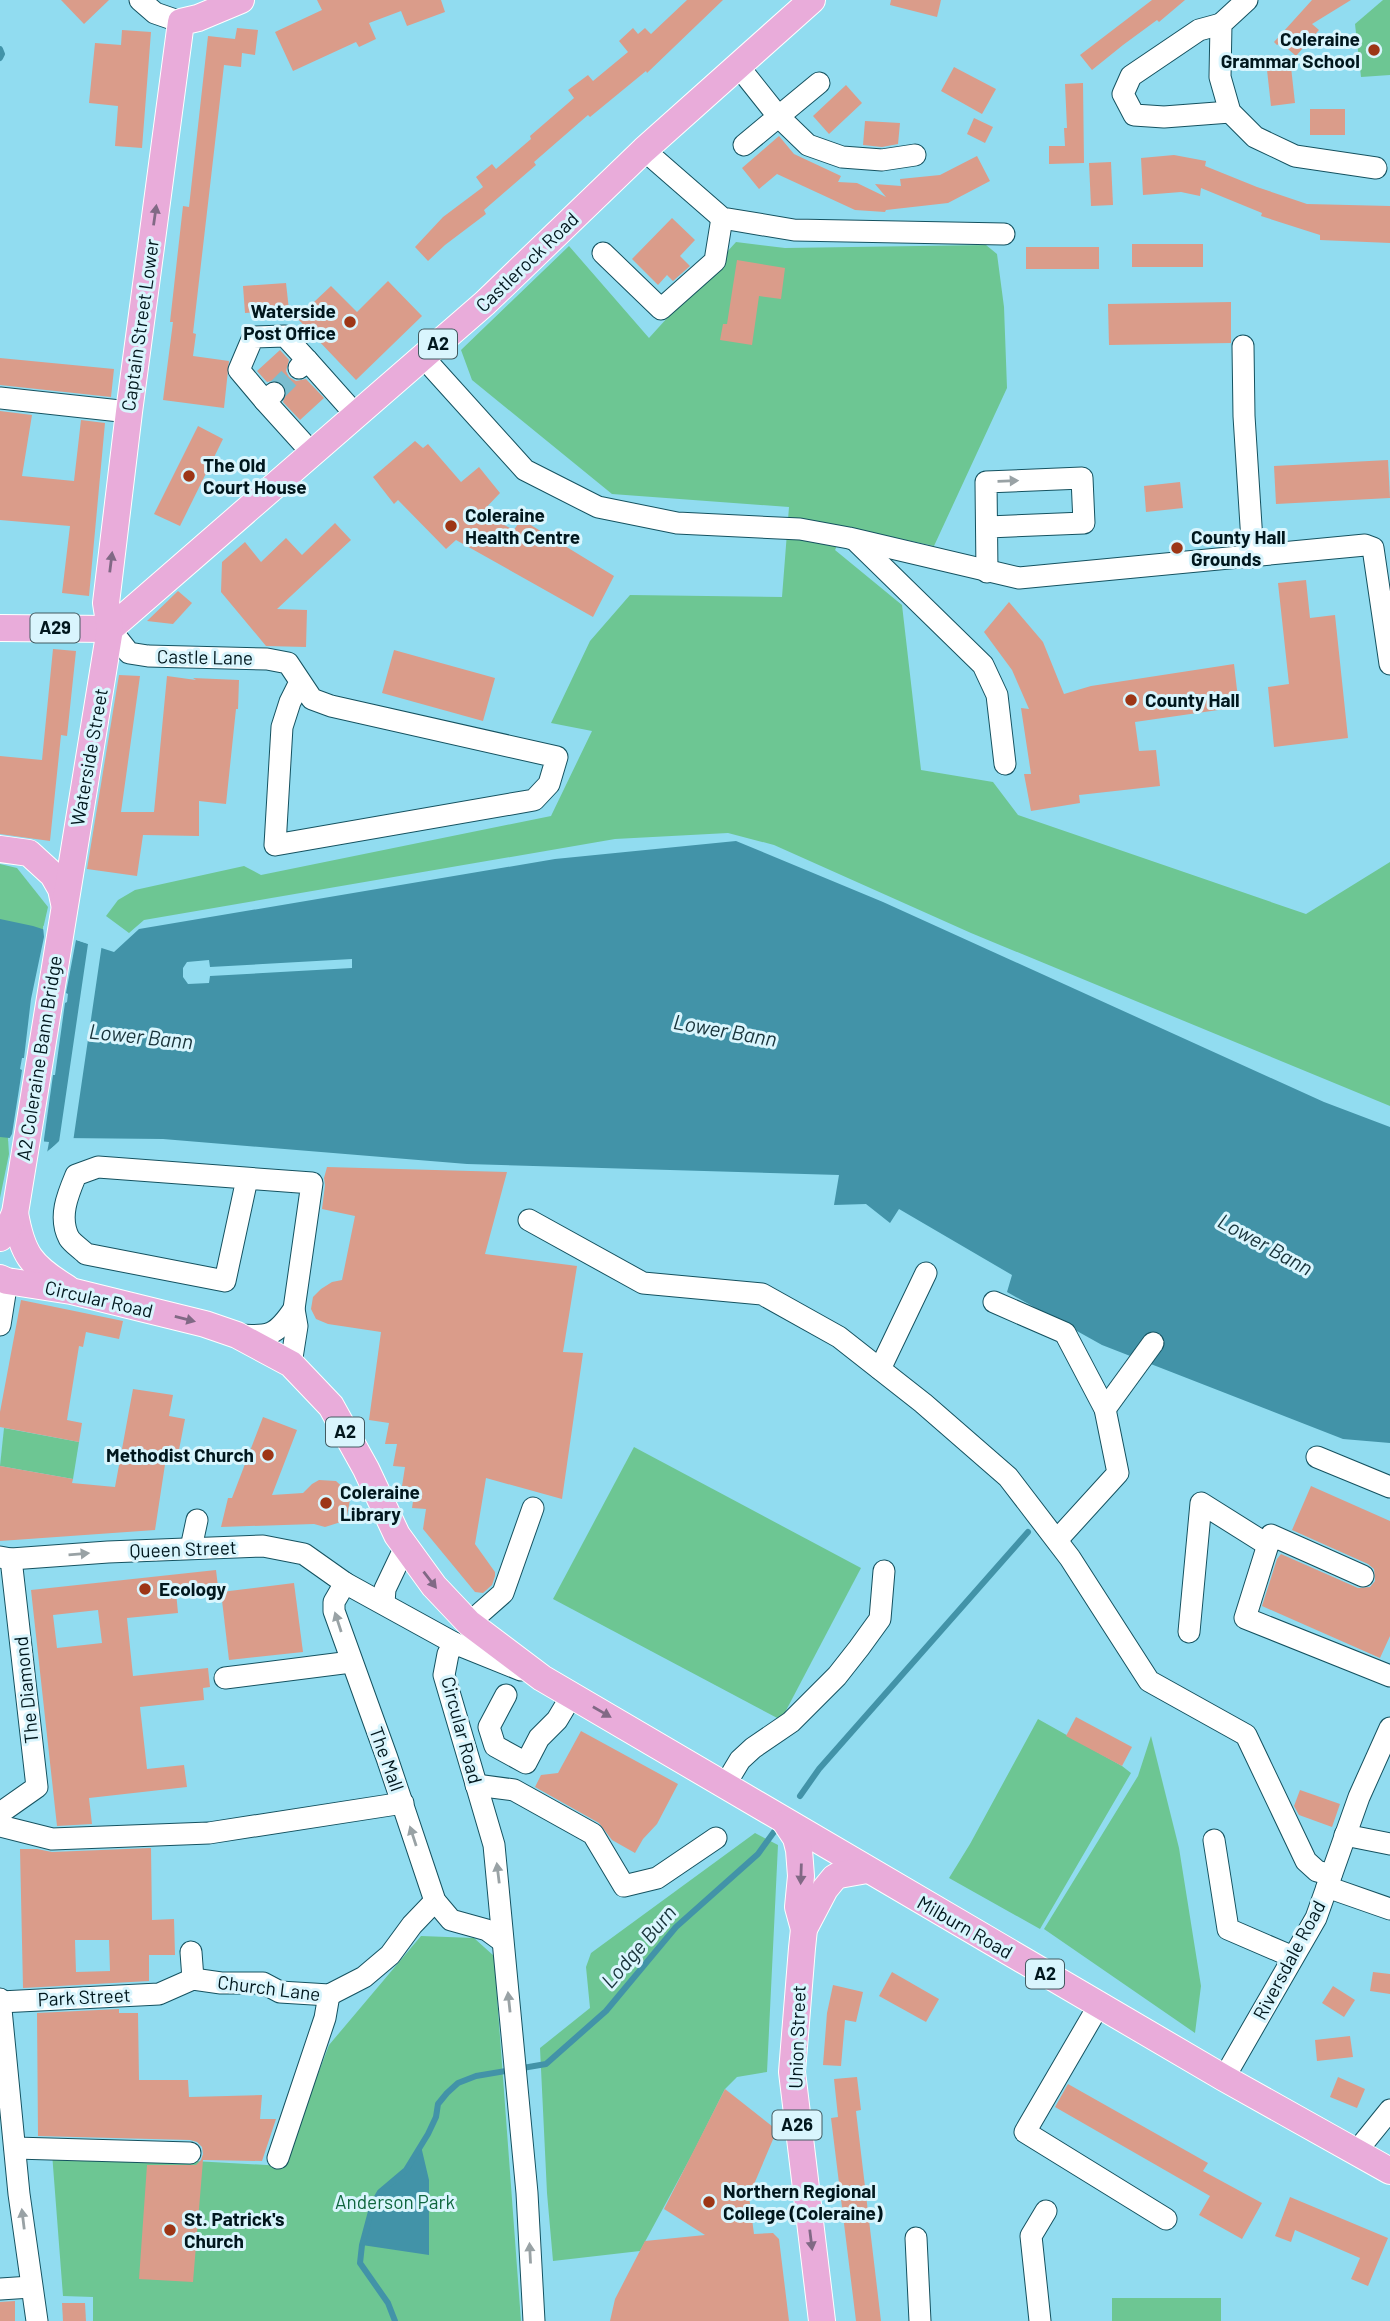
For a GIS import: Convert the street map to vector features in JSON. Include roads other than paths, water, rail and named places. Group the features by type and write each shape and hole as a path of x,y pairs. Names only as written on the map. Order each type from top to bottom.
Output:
{"main road":[{"path":"181,22 241,0"},
{"name":"Castlerock Road","path":"110,629 485,303 644,150 812,0"},
{"name":"Captain Street Lower","path":"110,629 106,603 181,22"},
{"name":"A29","path":"0,628 110,629"},
{"name":"Waterside Street","path":"29,853 57,847 79,832 110,629"},
{"path":"0,849 29,853 61,876 79,832"},
{"name":"A2 Coleraine Bann Bridge","path":"15,1213 64,903 61,876"},
{"name":"A2","path":"0,1238 8,1229 15,1213"},
{"name":"A2","path":"15,1213 20,1241 26,1254 46,1275 71,1291"},
{"name":"Circular Road","path":"4,1280 71,1291 205,1324 237,1335 291,1364 331,1406 366,1469 397,1535 434,1586 462,1633 542,1678"},
{"name":"Milburn Road","path":"542,1678 1224,2078 1390,2171"},
{"name":"A26","path":"778,1818 796,1838 799,1850 802,1876 798,1907 804,1929"},
{"name":"Union Street","path":"822,2321 792,2072 804,1929 825,1889 834,1878 867,1870"}],"street":[{"path":"140,0 155,13 181,22"},
{"path":"1230,112 1164,117 1134,115 1123,94 1131,76 1199,30 1221,24 1247,0"},
{"path":"1221,24 1220,77 1230,112 1255,137 1295,156 1376,168"},
{"path":"739,67 778,116 808,145 842,156 882,160 915,155"},
{"path":"744,145 819,83"},
{"path":"644,150 722,218 794,230 1004,234"},
{"path":"603,253 661,309 715,261 722,218"},
{"path":"312,453 270,397 239,370 253,337 285,336 303,364 356,415"},
{"path":"1242,346 1253,557"},
{"path":"423,357 525,470 598,507 677,523 800,529 1019,578 1365,545 1373,548 1390,664"},
{"path":"0,398 129,412"},
{"path":"987,572 986,482 1082,478 1084,523 988,527"},
{"path":"854,539 983,665 997,695 1005,764"},
{"name":"Castle Lane","path":"110,629 129,653 148,656 267,659 288,663 312,699 331,706 557,757 549,784 534,800 275,845 282,727 300,682"},
{"path":"247,1178 225,1281 86,1254 69,1239 64,1217 66,1197 76,1175 98,1167 247,1178 312,1184 294,1309 297,1326 291,1364"},
{"path":"528,1220 643,1283 762,1294 839,1337 923,1403 1007,1477 1070,1558 1149,1681 1246,1735 1306,1861 1329,1881 1390,1909"},
{"path":"880,1369 926,1273"},
{"path":"0,1325 4,1280"},
{"path":"994,1302 1065,1333 1105,1409 1118,1472 1056,1540"},
{"path":"237,1335 272,1334 284,1324 294,1309"},
{"path":"1105,1409 1153,1343"},
{"path":"1317,1457 1390,1487"},
{"path":"1188,1632 1201,1503 1268,1545"},
{"path":"345,1583 384,1603 462,1633 503,1593 533,1507"},
{"path":"191,1548 197,1520"},
{"path":"1363,1576 1271,1535 1245,1618 1390,1676"},
{"name":"Queen Street","path":"5,1558 263,1546 304,1554 345,1583"},
{"path":"384,1603 385,1590 405,1547"},
{"name":"The Diamond","path":"0,1813 37,1787 5,1558"},
{"path":"725,1785 740,1760 791,1722 837,1676 859,1648 880,1619 884,1571"},
{"name":"The Mall","path":"345,1583 334,1602 334,1611 435,1901"},
{"name":"Circular Road","path":"462,1633 447,1654 444,1675 494,1845 527,2193 534,2321"},
{"path":"225,1678 351,1662"},
{"path":"506,1695 489,1727 495,1746 526,1763 539,1738 557,1720 572,1695"},
{"name":"Riversdale Road","path":"1224,2078 1316,1918 1359,1797 1390,1728"},
{"path":"476,1784 514,1790 593,1834 624,1886 657,1878 716,1838"},
{"path":"0,1826 52,1839 209,1833 403,1803"},
{"path":"1345,1835 1390,1844"},
{"path":"1214,1840 1228,1929 1293,1957"},
{"path":"435,1901 451,1920 487,1930 502,1941"},
{"name":"Church Lane","path":"167,1991 193,1979 221,1983 263,1983 280,1992 329,1995 364,1977 390,1955 412,1925 435,1901"},
{"name":"Church Lane","path":"191,1952 193,1979"},
{"name":"Park Street","path":"0,2001 159,1994 167,1991"},
{"path":"278,2158 325,2018 329,1995"},
{"path":"0,2001 37,2321"},
{"path":"1099,2005 1024,2132 1166,2219"},
{"path":"1356,2152 1390,2110"},
{"path":"15,2148 190,2153"},
{"path":"1040,2321 1031,2236 1046,2211"},
{"path":"916,2238 920,2321"},
{"path":"0,2289 31,2287"}],"water":[{"name":"Lower Bann","path":"736,841 883,902 1324,1102 1390,1127 1390,1443 1343,1439 1102,1345 1007,1292 1012,1275 899,1209 890,1223 866,1204 834,1205 839,1175 467,1164 163,1139 62,1138 47,1153 49,1142 0,1137 0,919 33,926 114,952 139,929 555,859"},
{"path":"421,2146 429,2180 429,2255 362,2245 373,2204 380,2192 406,2170"}],"waterway":[{"path":"0,49 0,58"},
{"name":"Lodge Burn","path":"800,1796 819,1769 1028,1532"},
{"name":"Lodge Burn","path":"395,2321 388,2303 360,2263 362,2245 373,2204 380,2192 406,2170 428,2134 436,2117 438,2104 458,2083 476,2076 546,2064 606,2011 676,1927 758,1854 779,1825"}],"tunnel":[{"path":"274,393 299,368"}],"place":[{"name":"Coleraine Grammar School","path":"1374,50"},
{"name":"Waterside Post Office","path":"350,322"},
{"name":"The Old Court House","path":"189,476"},
{"name":"Coleraine Health Centre","path":"451,526"},
{"name":"County Hall Grounds","path":"1177,548"},
{"name":"County Hall","path":"1131,700"},
{"name":"Methodist Church","path":"268,1455"},
{"name":"Coleraine Library","path":"326,1503"},
{"name":"Ecology","path":"145,1589"},
{"name":"Northern Regional College (Coleraine)","path":"709,2202"},
{"name":"St. Patrick's Church","path":"170,2230"}],"park label":[{"name":"Anderson Park","path":"395,2202"}]}
